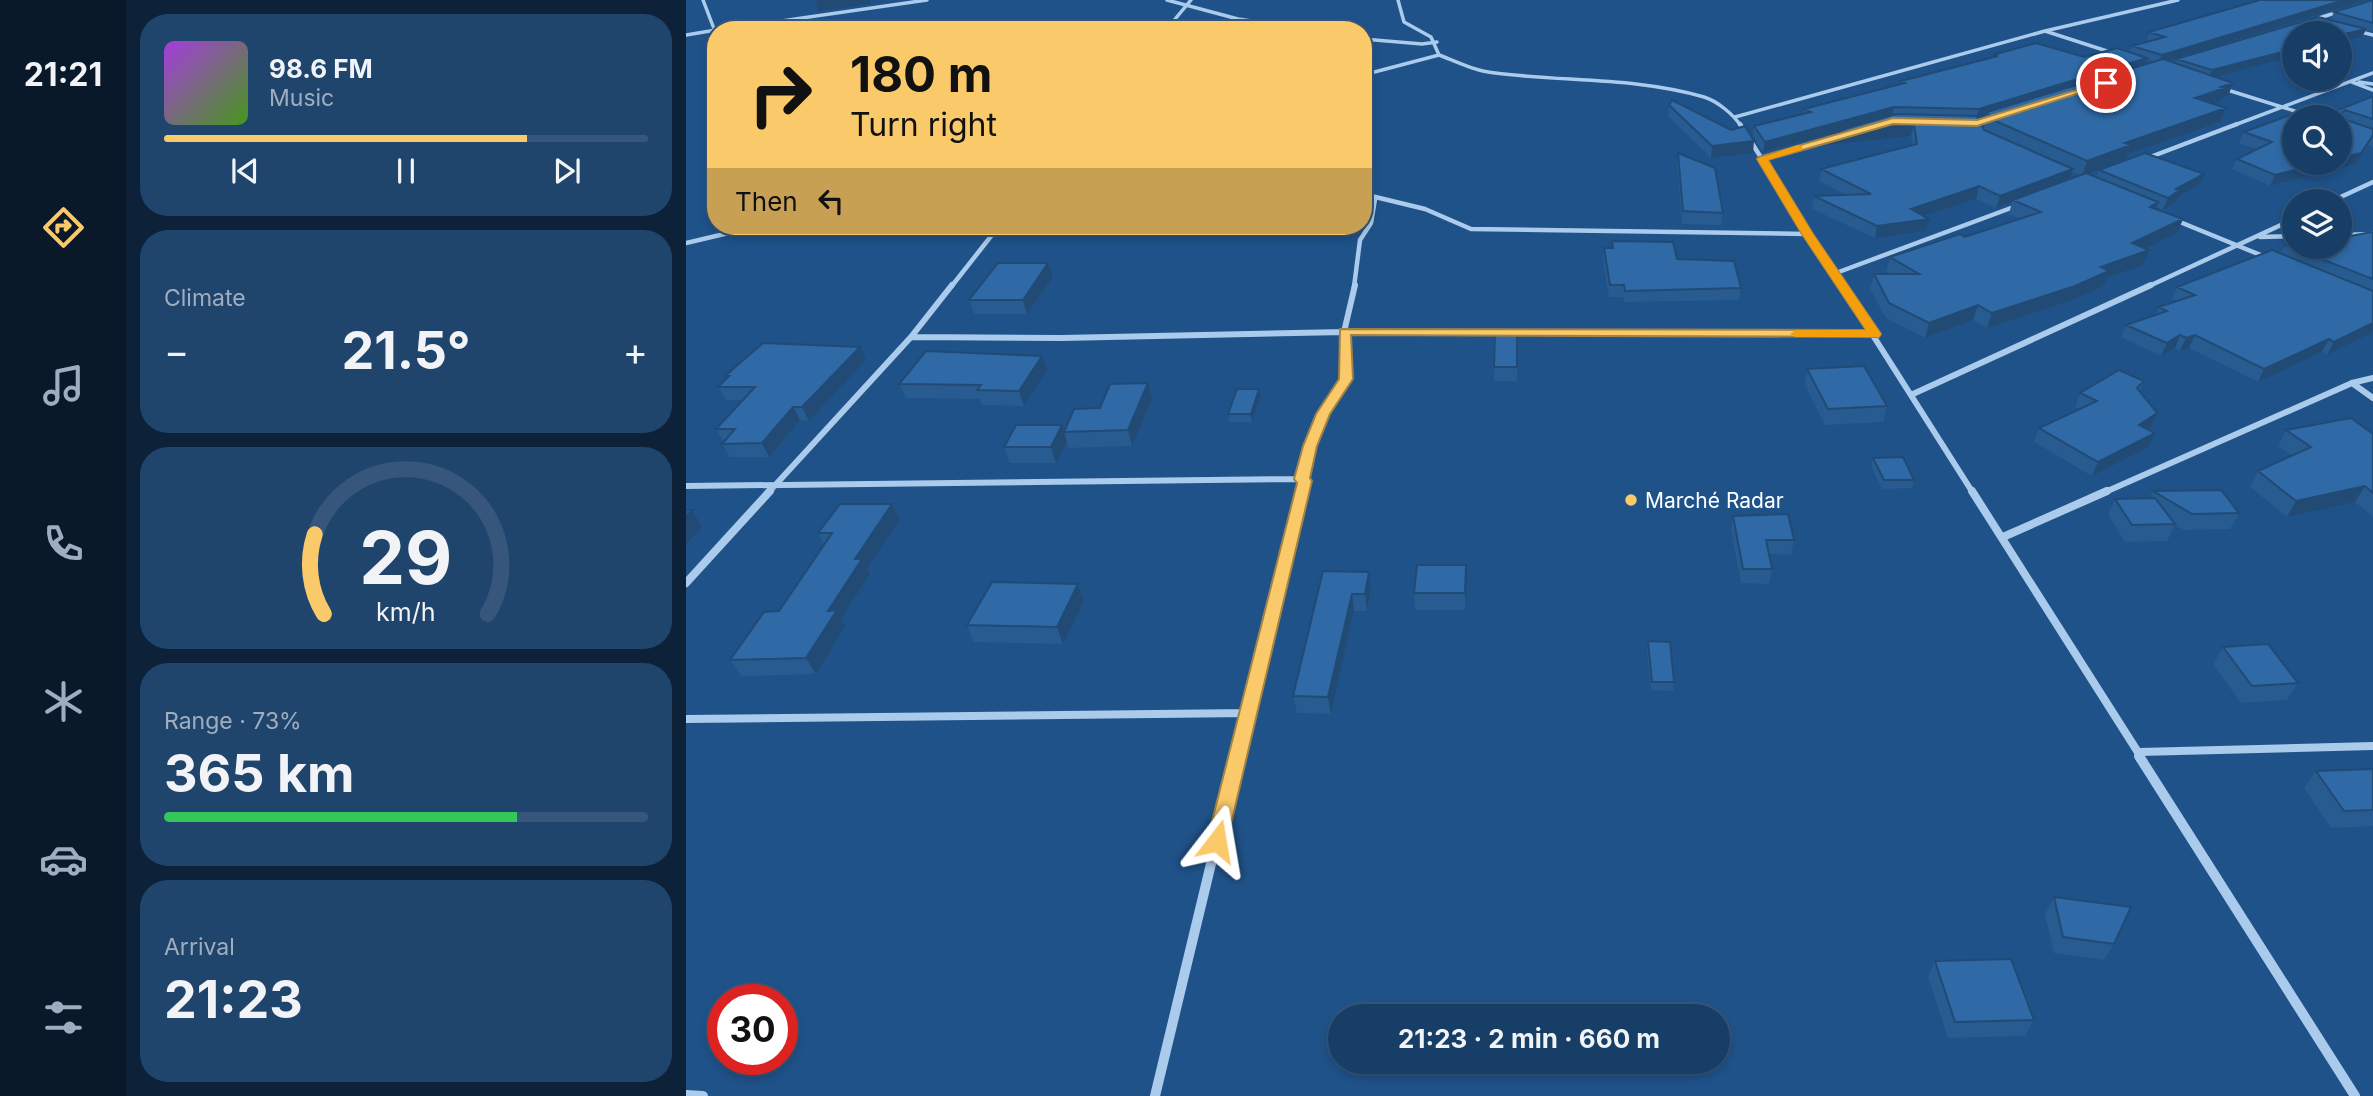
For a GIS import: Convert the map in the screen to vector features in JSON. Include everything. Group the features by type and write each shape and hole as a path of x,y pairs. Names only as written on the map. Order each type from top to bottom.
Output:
{"street":[{"path":"703,0 712,21"},
{"path":"784,21 927,0"},
{"path":"1167,0 1193,10 1244,21"},
{"path":"1174,21 1191,0"},
{"path":"1398,0 1404,22 1427,33 1437,42 1439,55"},
{"path":"1735,117 2045,31 2178,0"},
{"path":"2311,21 2345,10"},
{"path":"2352,30 2373,35"},
{"path":"2045,31 2120,55"},
{"path":"686,35 707,32"},
{"path":"1372,40 1437,42"},
{"path":"1372,73 1439,55 1471,68 1493,73 1615,81 1706,97 1735,117 1913,394 2355,1096"},
{"path":"2352,82 2373,73"},
{"path":"2352,82 2373,84"},
{"path":"2352,82 2373,90"},
{"path":"2220,88 2282,107"},
{"path":"2289,105 2327,91"},
{"path":"2133,163 2282,107"},
{"path":"1762,159 1841,136"},
{"path":"2352,192 2373,182"},
{"path":"1372,198 1426,209 1472,229 1808,234"},
{"path":"1372,216 1375,200"},
{"path":"1836,273 2031,201"},
{"path":"2171,218 2272,260"},
{"path":"1913,394 2234,244 2282,225"},
{"path":"2352,235 2373,234"},
{"path":"686,243 720,235"},
{"path":"686,583 911,337 992,235"},
{"path":"1155,1096 1304,481 1302,479 1310,446 1323,414 1346,379 1344,331 1363,235"},
{"path":"2256,237 2282,236"},
{"path":"911,337 1062,338 1344,331 1875,334"},
{"path":"2003,537 2352,383 2373,378"},
{"path":"2352,383 2373,398"},
{"path":"686,485 1302,479"},
{"path":"686,719 1248,713"},
{"path":"2139,752 2373,746"},
{"path":"686,1096 703,1096"}],"building":[{"path":"2260,0 2344,0 2162,55 2132,46 2165,37 2149,32"},
{"path":"2373,0 2373,23 2334,12"},
{"path":"2318,17 2334,21 2304,21"},
{"path":"2352,26 2366,29 2352,32"},
{"path":"2282,28 2282,52 2212,70 2176,59"},
{"path":"2036,43 2084,57 2117,48 2147,58 1979,109 1894,107 1765,142 1754,126 1811,112 1804,109 1905,83 1901,81 1998,56 1993,55"},
{"path":"2163,59 2233,83 2195,98 2226,108 2125,143 2131,145 2087,161 1991,119 1987,112"},
{"path":"2373,97 2373,119 2352,112 2351,105"},
{"path":"1672,100 1731,130 1745,126 1754,141 1712,146 1669,105"},
{"path":"1896,114 1977,116 1984,130 2073,169 2000,196 1979,186 1911,209 1929,219 1877,226 1814,196 1871,194 1821,169 1917,144 1914,124 1830,133"},
{"path":"2282,118 2282,173 2275,175 2237,159 2272,142 2244,132"},
{"path":"2352,122 2373,129 2373,135 2361,153 2352,155"},
{"path":"1678,153 1715,168 1723,213 1683,211"},
{"path":"2145,153 2204,174 2176,189 2180,190 2168,198 2099,170"},
{"path":"2086,173 2158,202 2150,207 2183,219 2132,243 2149,250 2101,267 2109,271 2075,286 1992,313 1978,305 1929,323 1889,303 1874,274 1919,274 1890,257 1960,234 1965,237 2041,212 2013,200"},
{"path":"2373,233 2373,279 2321,259 2352,259 2352,236"},
{"path":"1612,241 1673,242 1677,259 1734,261 1741,288 1625,291 1624,285 1610,285 1604,248 1613,248"},
{"path":"2272,250 2282,254 2282,259 2294,259 2373,291 2373,323 2334,342 2329,339 2264,369 2195,335 2186,338 2180,335 2167,343 2126,325 2167,311 2159,307 2195,295 2177,287"},
{"path":"998,263 1048,263 1023,300 969,300"},
{"path":"1495,333 1517,333 1517,367 1494,367"},
{"path":"763,343 860,347 802,407 793,407 762,443 722,444 735,429 716,429 755,387 718,387 729,376 725,376"},
{"path":"926,351 1042,356 1019,391 977,390 981,385 899,384"},
{"path":"1864,366 1887,406 1828,409 1807,369"},
{"path":"2119,370 2144,381 2137,388 2157,413 2139,425 2155,433 2098,462 2039,428 2097,401 2080,393"},
{"path":"1148,383 1128,430 1064,432 1074,409 1100,408 1110,384"},
{"path":"1237,389 1259,389 1251,414 1228,414"},
{"path":"2351,418 2373,434 2373,493 2365,486 2296,501 2258,471 2311,447 2286,430"},
{"path":"1016,425 1062,425 1051,447 1004,447"},
{"path":"1903,457 1914,480 1884,480 1873,458"},
{"path":"2221,490 2239,513 2192,514 2153,491"},
{"path":"2155,498 2175,524 2132,525 2115,499"},
{"path":"840,504 892,504 855,559 862,559 828,611 837,610 806,658 730,660 764,612 779,611 832,533 818,533"},
{"path":"1788,514 1794,540 1766,540 1772,569 1743,569 1733,516"},
{"path":"1417,565 1466,565 1465,593 1414,593"},
{"path":"1323,571 1369,572 1365,594 1352,594 1328,697 1293,696"},
{"path":"992,582 1078,584 1057,627 967,625"},
{"path":"1648,641 1670,642 1674,682 1652,682"},
{"path":"2268,644 2298,683 2252,686 2223,647"},
{"path":"2373,769 2373,810 2344,811 2316,771"},
{"path":"2054,897 2131,907 2114,944 2063,937"},
{"path":"2011,959 2034,1020 1955,1022 1935,961"}],"slow traffic":[{"path":"1796,334 1875,334 1762,159 1798,148"}],"place":[{"name":"Marché Radar","path":"1631,500"}],"route":[{"path":"1217,841 1304,481 1302,479 1310,446 1323,414 1346,379 1344,331 1875,334 1762,159 1893,121 1977,123 2106,83"}]}
